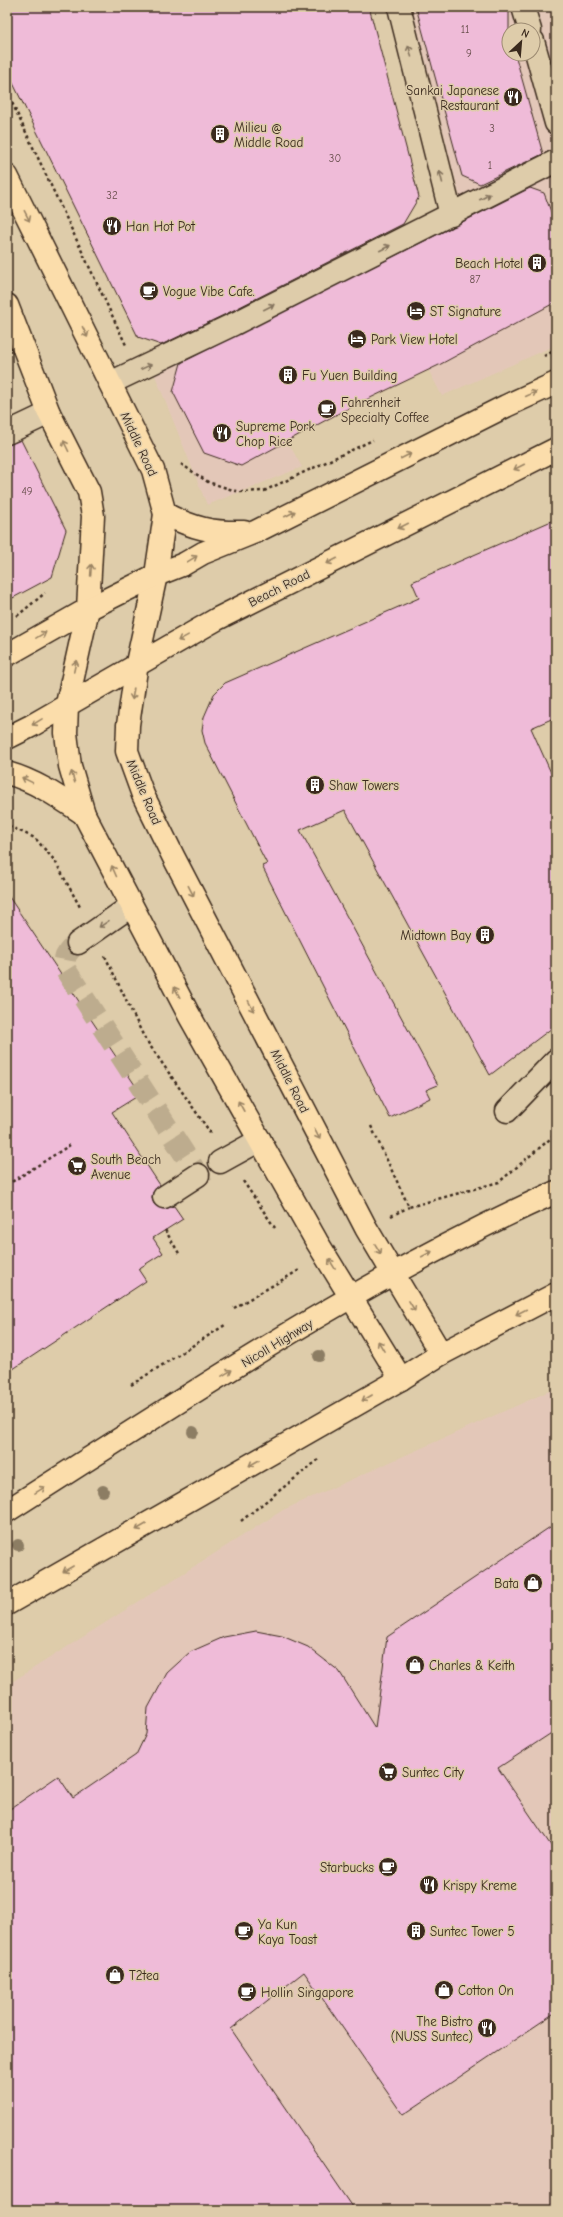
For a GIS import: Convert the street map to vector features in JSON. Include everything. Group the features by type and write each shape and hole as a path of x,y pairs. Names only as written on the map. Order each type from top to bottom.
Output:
{"main road":[{"name":"Middle Road","path":"7,176 153,470 164,514 156,575 137,663 128,725 127,751 143,795 366,1228 441,1354"},
{"path":"7,305 49,413 89,492 93,516 93,540 88,609 67,704 66,733 70,766 84,814 131,906 317,1242 401,1379"},
{"path":"7,655 88,609 156,575 184,564 203,553 255,532 506,406 556,383"},
{"name":"Beach Road","path":"7,738 31,726 137,663 217,619 556,449"},
{"path":"164,514 185,524 219,533 255,532"},
{"path":"7,773 22,777 48,791 84,814"},
{"name":"Nicoll Highway","path":"7,1511 194,1393 392,1273 482,1225 556,1192"},
{"path":"7,1604 401,1379 441,1354 556,1294"}],"street":[{"path":"399,7 451,215"},
{"path":"523,7 528,22"},
{"path":"539,62 556,123"},
{"path":"110,383 234,324 556,161"},
{"path":"7,433 49,413"},
{"path":"85,937 131,906"},
{"path":"507,1111 556,1060"},
{"path":"224,1160 260,1140"},
{"path":"164,1197 198,1175"}],"path":[{"path":"12,619 45,593"},
{"path":"9,826 35,838 55,861 85,937 144,1037 224,1160 276,1229"},
{"path":"371,1126 409,1207 499,1182 556,1134"},
{"path":"7,1185 70,1145"},
{"path":"165,1230 180,1256"},
{"path":"234,1308 303,1268"},
{"path":"131,1385 225,1325"}],"shaded area":[{"path":"412,7 556,7 556,345 442,396 373,263 228,336 302,467 207,505 152,368 462,206"},
{"path":"556,1388 556,2210 7,2210 7,1685 283,1510"}],"building":[{"name":"Milieu @ Middle Road","path":"7,7 369,7 419,197 403,224 228,313 161,345 138,337 7,71"},
{"path":"416,7 509,7 509,22 501,22 501,62 517,62 543,154 480,184 462,176"},
{"path":"530,188 544,193 556,225 556,302 439,365 341,412 241,466 204,453 173,392 181,363"},
{"path":"21,440 66,530 52,577 7,601 7,445"},
{"name":"Shaw Towers","path":"556,519 556,717 531,728 556,784 556,1025 490,1075 345,810 300,830 438,1085 426,1090 430,1098 390,1118 262,866 267,864 205,743 202,730 204,717 214,694 225,683 419,598 412,582"},
{"name":"South Beach Avenue","path":"7,894 141,1094 112,1112 160,1185 153,1192 152,1198 154,1204 164,1209 174,1206 183,1219 153,1238 163,1253 138,1269 146,1281 7,1373"},
{"path":"556,1523 556,1730 498,1768 556,1853 556,2012 403,2115 304,1972 231,2029 355,2210 7,2210 7,1811 58,1776 73,1798 136,1755 146,1734 148,1708 167,1673 190,1652 224,1637 256,1631 282,1636 308,1647 339,1671 375,1728 387,1637"}],"tunnel":[{"path":"78,943 71,948 67,954 65,969 198,1175 220,1162"}],"place":[{"name":"Sankai Japanese Restaurant","path":"513,97"},
{"name":"Milieu @ Middle Road","path":"220,134"},
{"name":"Han Hot Pot","path":"112,226"},
{"name":"Beach Hotel","path":"537,263"},
{"name":"Vogue Vibe Cafe.","path":"149,291"},
{"name":"ST Signature","path":"416,311"},
{"name":"Park View Hotel","path":"357,339"},
{"name":"Fu Yuen Building","path":"288,375"},
{"name":"Fahrenheit Specialty Coffee","path":"327,409"},
{"name":"Supreme Pork Chop Rice","path":"222,433"},
{"name":"Shaw Towers","path":"315,785"},
{"name":"Midtown Bay","path":"485,935"},
{"name":"South Beach Avenue","path":"77,1166"},
{"name":"Bata","path":"533,1583"},
{"name":"Charles & Keith","path":"415,1665"},
{"name":"Suntec City","path":"388,1772"},
{"name":"Starbucks","path":"388,1867"},
{"name":"Krispy Kreme","path":"429,1885"},
{"name":"Ya Kun Kaya Toast","path":"244,1931"},
{"name":"Suntec Tower 5","path":"416,1931"},
{"name":"T2tea","path":"115,1975"},
{"name":"Cotton On","path":"444,1990"},
{"name":"Hollin Singapore","path":"247,1992"},
{"name":"The Bistro (NUSS Suntec)","path":"487,2028"}]}
